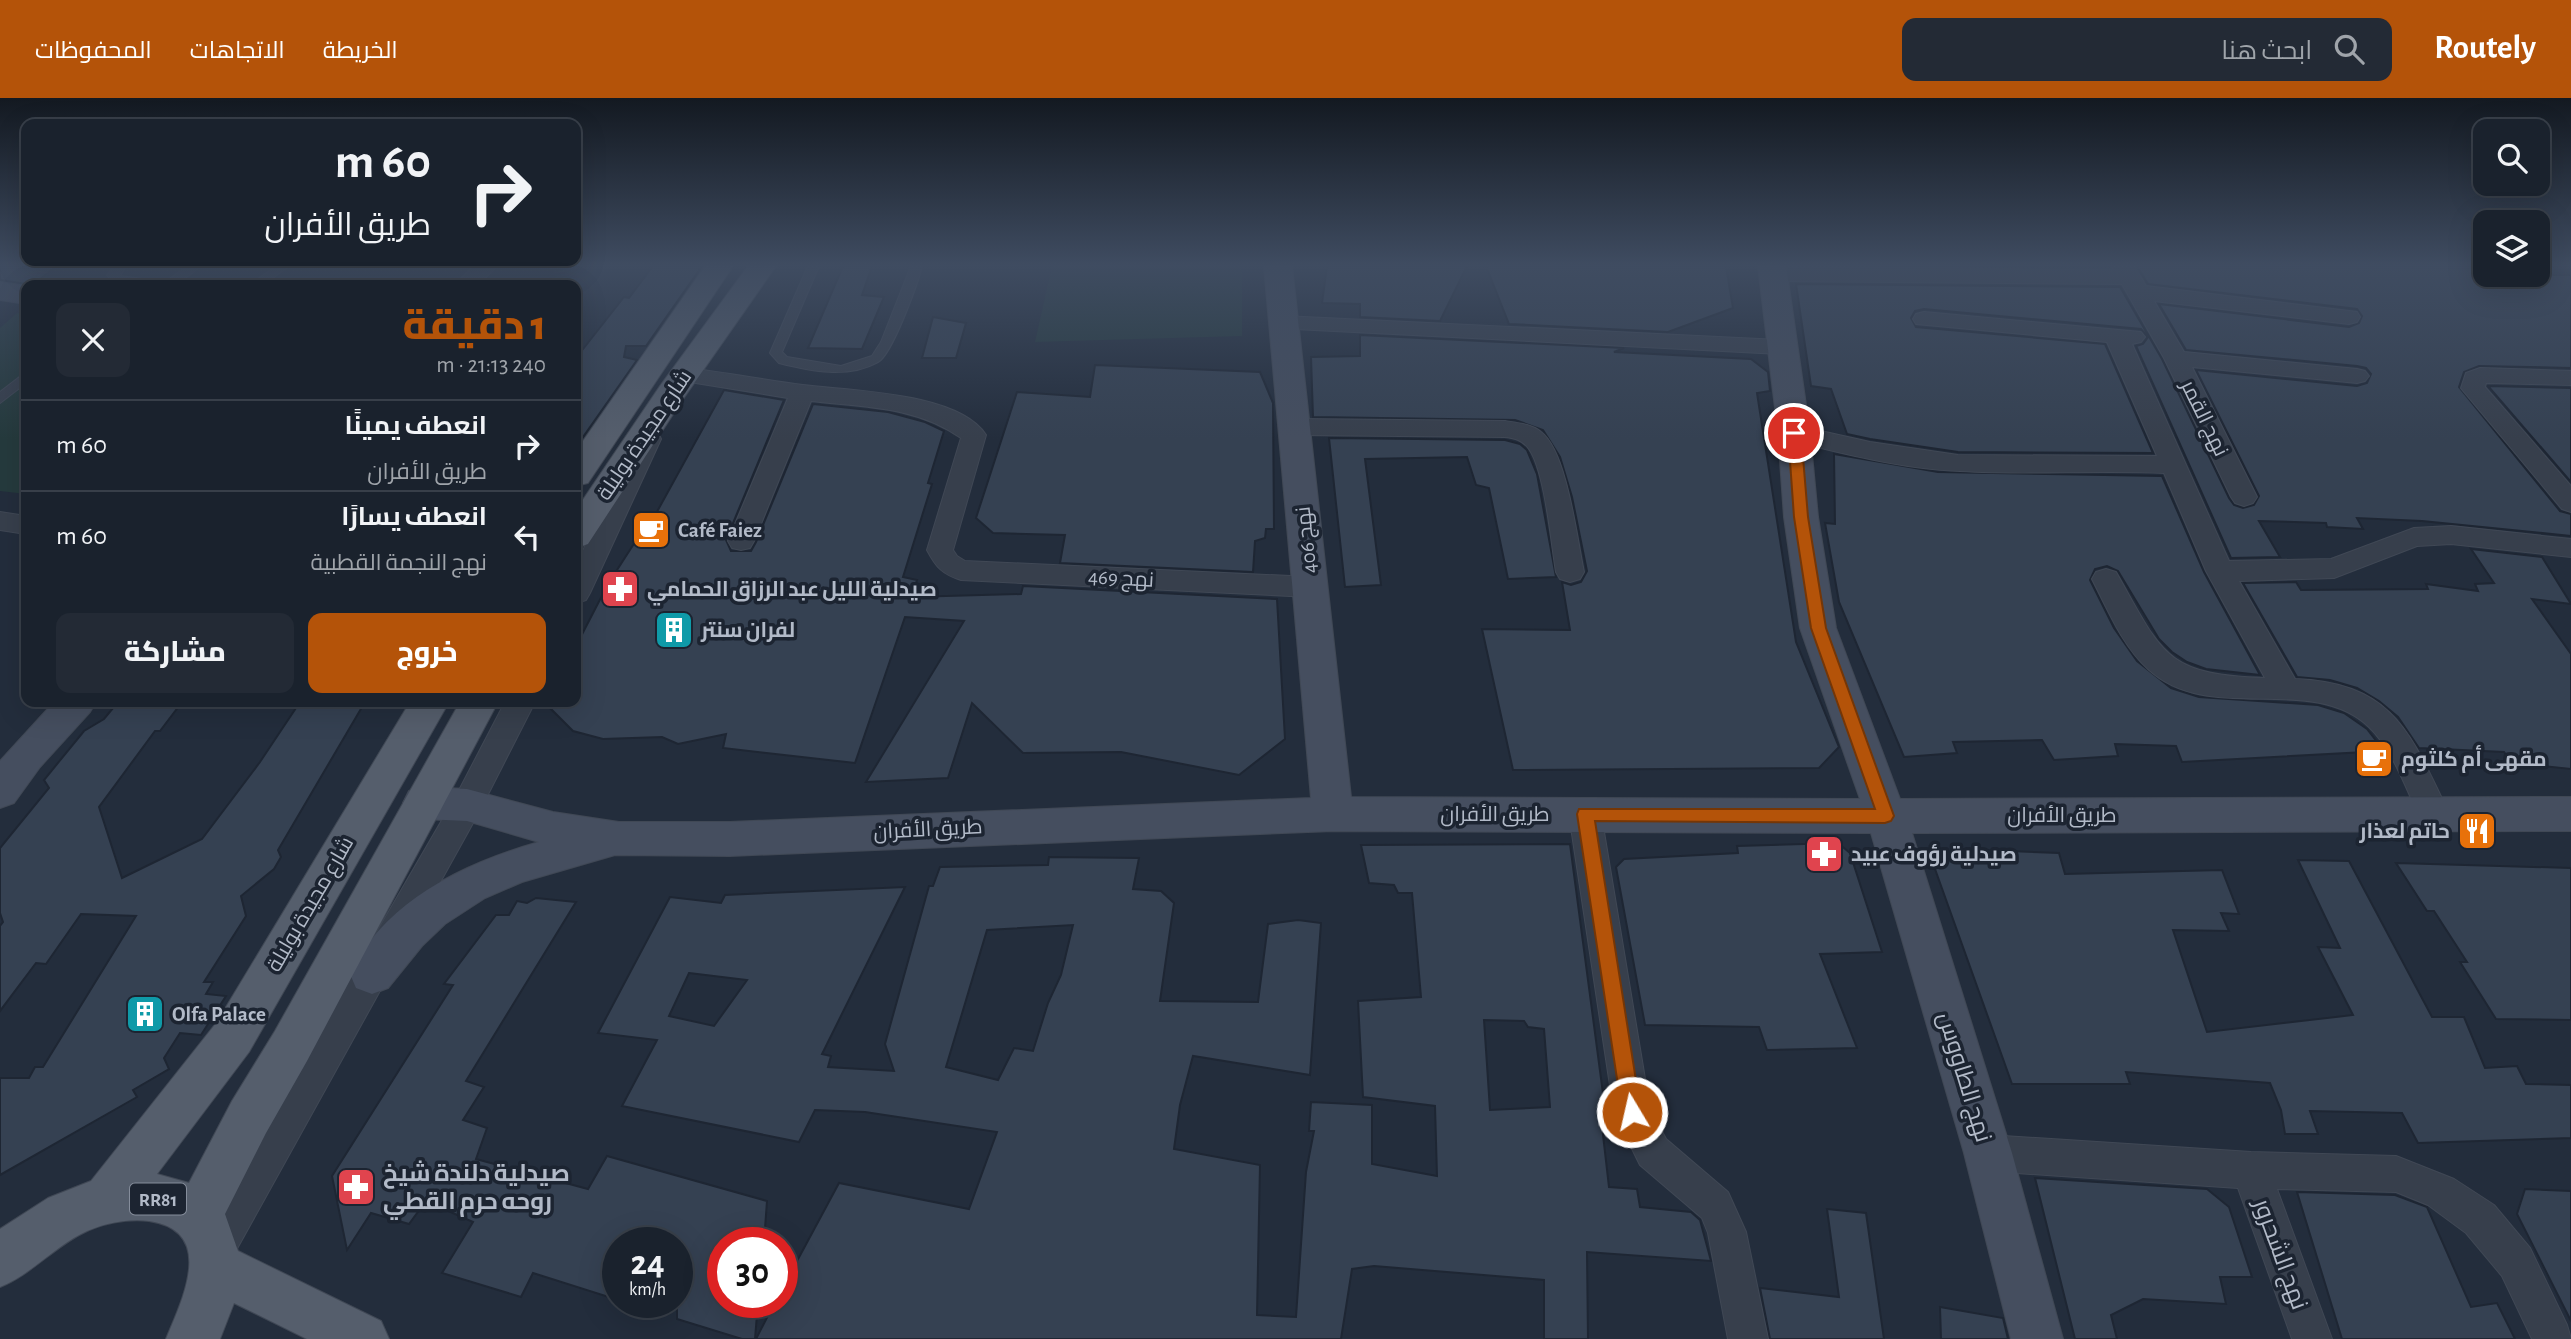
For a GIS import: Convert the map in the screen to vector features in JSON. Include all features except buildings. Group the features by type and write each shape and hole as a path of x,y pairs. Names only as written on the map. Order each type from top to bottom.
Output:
{"main road":[{"name":"شارع مجيدة بوليلة","path":"581,468 679,324"},
{"name":"شارع مجيدة بوليلة","path":"581,529 720,324"},
{"name":"شارع مجيدة بوليلة","path":"107,1200 233,1037 427,707"},
{"path":"192,1339 210,1300 210,1244 249,1117 291,1046 476,707"},
{"name":"RR81","path":"0,1262 12,1250 51,1224 107,1200 144,1196 175,1202 210,1244 363,1339"},
{"name":"RR81","path":"0,1227 51,1224"}],"street":[{"name":"نهج 406","path":"1283,324 1296,427 1333,814"},
{"path":"1302,324 1782,347"},
{"name":"نهج الطاووس","path":"1779,324 1794,433 1801,517 1818,628 1885,816 1988,1153 2037,1339"},
{"path":"1983,324 2116,335 2170,349 2357,376"},
{"name":"نهج القمر","path":"2156,324 2244,497"},
{"path":"2116,335 2220,570 2286,689"},
{"path":"2571,378 2480,375 2474,378 2472,383 2473,388 2571,503"},
{"path":"581,583 678,384 802,393 741,541"},
{"name":"نهج 469","path":"802,393 930,409 955,419 974,435 940,550 947,563 961,570 1311,587"},
{"path":"1296,427 1505,429 1532,436 1546,456 1570,572"},
{"path":"1794,433 1870,450 1958,463 2109,462 2173,465"},
{"path":"0,521 21,523"},
{"path":"2220,570 2291,571 2334,568 2414,537 2451,535 2571,548"},
{"path":"2106,579 2139,639 2152,656 2170,672 2191,682 2208,686 2286,689 2336,695 2357,703 2377,716 2390,731 2434,815"},
{"path":"0,792 13,756 71,707"},
{"path":"210,1244 372,974 467,805 517,707"},
{"name":"طريق الأفران","path":"423,803 467,805 554,829 619,839 730,839 942,828 1333,814 2571,814"},
{"path":"1585,814 1632,1112 1653,1152 1715,1205 1727,1232 1748,1339"},
{"path":"372,974 404,935 430,910 473,882 520,864 619,839"},
{"path":"1988,1153 2250,1170 2396,1174 2441,1192 2480,1219 2516,1262 2553,1339"},
{"name":"نهج الشحرور","path":"2250,1170 2312,1339"}],"lane":[{"path":"788,324 776,353 783,360 842,370 876,359 894,324"},
{"path":"0,398 21,380"}],"green space":[{"path":"5,324 21,324 21,493 0,491 0,328"},
{"path":"1039,324 1242,324 1242,336 1035,342"}],"place":[{"name":"Café Faiez","path":"651,530"},
{"name":"صيدلية الليل عبد الرزاق الحمامي","path":"620,589"},
{"name":"لفران سنتر","path":"674,630"},
{"name":"مقهى أم كلثوم","path":"2374,759"},
{"name":"حاتم لعذار","path":"2477,831"},
{"name":"صيدلية رؤوف عبيد","path":"1824,854"},
{"name":"Olfa Palace","path":"145,1014"},
{"name":"صيدلية دلندة شيخ روحه حرم القطي","path":"356,1187"}],"route":[{"path":"1632,1112 1585,814 1885,816 1818,628 1801,517 1794,433"}]}
